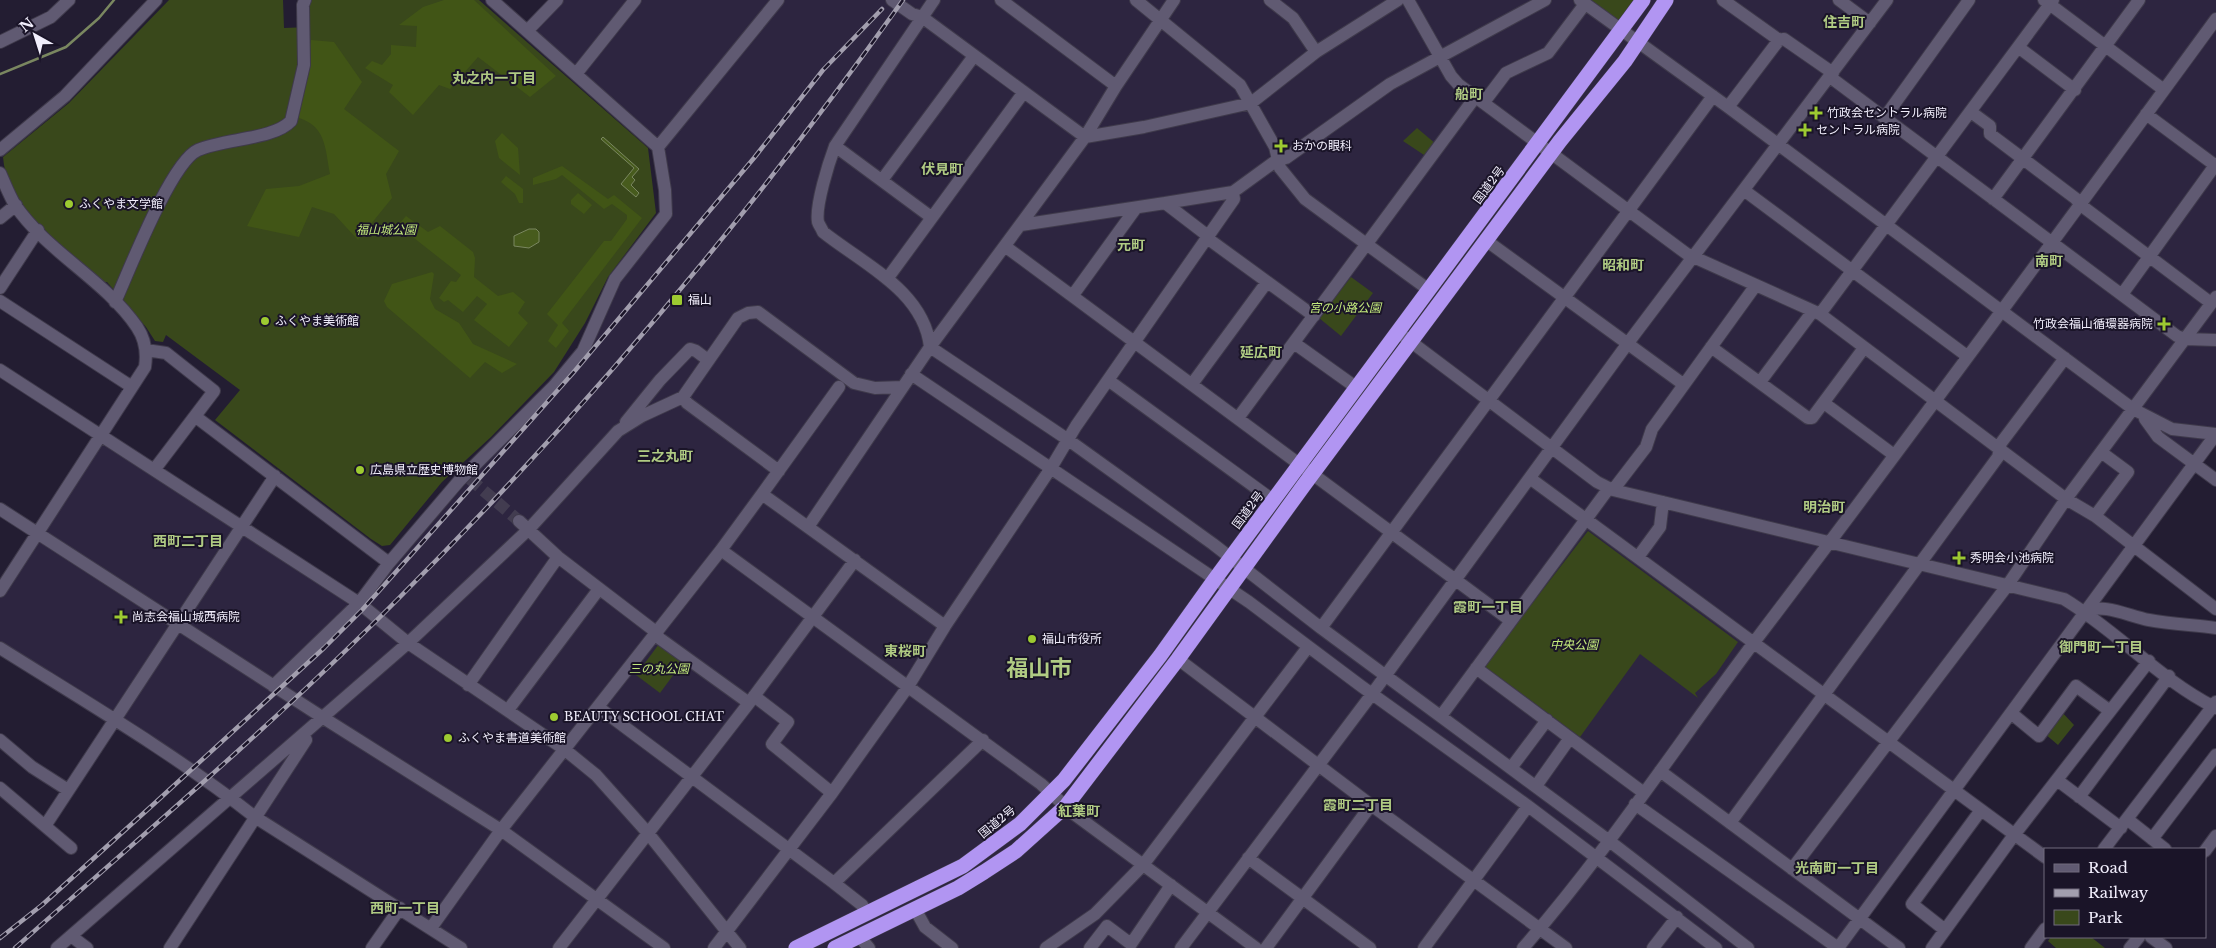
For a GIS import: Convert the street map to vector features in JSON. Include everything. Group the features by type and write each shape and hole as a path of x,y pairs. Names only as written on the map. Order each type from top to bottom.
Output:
{"highway":[{"name":"国道2号","path":"835,948 864,942 914,909 958,888 1016,851 1066,806 1178,659 1243,568 1357,388 1643,0"},
{"name":"国道2号","path":"796,948 963,866 998,842 1053,793 1160,656 1274,501 1307,468 1411,343 1551,153 1625,61 1666,0"}],"street":[{"path":"0,42 51,17 69,0"},
{"path":"0,150 65,96 156,0"},
{"path":"115,302 162,199 180,167 196,150 229,139 252,138 284,128 291,121 304,65 303,5 305,0"},
{"path":"273,686 359,602 388,563 554,386 583,351 615,279 666,214 665,190 658,147 492,0"},
{"path":"528,30 557,0"},
{"path":"576,74 635,0"},
{"path":"658,147 778,0"},
{"path":"892,0 912,14 922,17 1085,138 1251,103 1316,52 1398,0"},
{"path":"907,0 917,7 922,17"},
{"path":"934,0 835,146 827,168 818,214 818,223 824,232 887,279 909,298 928,335 930,347 1068,439 1536,786 1748,948"},
{"path":"1001,0 1116,86"},
{"path":"1136,0 1240,85 1282,159 1280,168 1305,199 1429,290"},
{"path":"808,527 930,347 1085,138 1116,86 1174,0"},
{"path":"1270,0 1293,18 1316,52"},
{"path":"1408,0 1451,76 1551,153 1687,254 1817,313 2066,499 2095,516 2216,609"},
{"path":"1022,225 1233,192 1390,84 1545,0"},
{"path":"1723,0 1779,40 1784,40 2177,336 2185,339 2216,340"},
{"path":"1839,0 1870,23"},
{"path":"1181,948 1531,479 1628,343 1745,191 1887,0"},
{"path":"1885,117 1969,0"},
{"path":"1993,199 2075,90 2139,0"},
{"path":"1760,382 1852,271 1887,225 1971,112 2049,1 2164,90"},
{"path":"1238,418 1366,245 1480,99 1506,73 1548,53 1582,2 1728,107 2137,412 2172,429 2216,434"},
{"path":"1523,948 1596,857 1754,642 1830,544 2216,19"},
{"path":"1728,107 1779,40"},
{"path":"2018,47 2075,90"},
{"path":"882,180 974,56"},
{"path":"887,279 1024,92"},
{"path":"1321,628 1713,96"},
{"path":"1792,869 2007,586 2066,499 2102,452 2137,412 2185,339 2214,300 2151,258 1990,134 1990,126 1971,112"},
{"path":"2123,294 2151,258 2216,165 2146,114"},
{"path":"835,146 932,217"},
{"path":"0,174 16,205 38,230 115,302 138,328 146,350 145,367 0,591"},
{"path":"1745,191 1967,356"},
{"path":"714,948 790,850 907,688 945,626 1051,468 1068,439 1234,199 1233,192"},
{"path":"1165,203 1314,316"},
{"path":"0,218 16,205"},
{"path":"1073,295 1136,208"},
{"path":"0,288 38,230"},
{"path":"1487,241 1683,384"},
{"path":"1006,247 1393,531 1511,621"},
{"path":"1192,384 1267,282"},
{"path":"1441,716 1586,519 1646,447 1652,429 1756,285"},
{"path":"0,301 132,387"},
{"path":"618,431 642,416 683,397 738,318 748,313 758,312 854,383 875,388 902,387"},
{"path":"1398,332 1552,448 1611,489 1830,544 2064,599 2084,611 2169,676 2215,705 2105,848"},
{"path":"1294,343 1357,388"},
{"path":"1710,347 1808,418 1812,418 1864,348"},
{"path":"57,948 408,643 618,431 660,380 690,349 696,350 708,360"},
{"path":"146,350 166,353 214,391 154,470"},
{"path":"1730,823 1998,457 2001,443 2065,358"},
{"path":"0,370 240,527 359,602 408,643 564,749 596,775 647,832 740,948"},
{"path":"911,374 1228,588 1528,806 1716,948"},
{"path":"1108,380 1274,501"},
{"path":"431,928 500,830 721,550 840,387"},
{"path":"683,397 687,403 779,471"},
{"path":"1824,403 1894,455"},
{"path":"2137,412 2158,437 2216,480"},
{"path":"196,417 388,563"},
{"path":"1636,804 1838,948 2216,434"},
{"path":"2095,516 2128,472 2102,452"},
{"path":"45,826 275,476"},
{"path":"1531,479 2044,857"},
{"path":"762,494 945,626"},
{"path":"1638,557 1660,527 1663,502"},
{"path":"0,509 322,718 500,830 664,948"},
{"path":"524,525 558,558 656,632 659,638 788,722 772,744 832,793"},
{"path":"721,550 907,688 982,740 1053,793 1074,814 1256,948"},
{"path":"468,684 558,558"},
{"path":"559,948 751,699 855,560"},
{"path":"508,710 599,589"},
{"path":"2084,611 2094,608 2104,609 2149,620 2216,628"},
{"path":"1046,948 1095,914 1143,865 1308,647"},
{"path":"0,648 113,720 255,816 461,948"},
{"path":"1178,659 1370,805 1566,948"},
{"path":"1932,948 2014,835 2148,661"},
{"path":"1476,668 1644,793"},
{"path":"2079,797 2169,676"},
{"path":"2011,713 2039,736 2076,686 2110,711"},
{"path":"598,707 834,883 862,905 867,914"},
{"path":"1511,768 1547,720"},
{"path":"170,948 306,740 302,734"},
{"path":"1536,786 1570,738"},
{"path":"0,740 32,767 68,790"},
{"path":"834,883 982,740"},
{"path":"2152,839 2216,755"},
{"path":"1660,771 1899,948"},
{"path":"2056,780 2079,797 2152,839 2164,848"},
{"path":"0,788 71,848"},
{"path":"1266,948 1370,805"},
{"path":"1424,948 1528,806"},
{"path":"1945,930 1912,904 1981,810"},
{"path":"2206,850 2216,836"},
{"path":"1248,858 1370,948"},
{"path":"1090,948 1107,926 1131,944 1171,885"},
{"path":"372,948 400,908"},
{"path":"914,909 925,927 952,948"},
{"path":"1653,948 1676,917"},
{"path":"2031,948 2044,930"},
{"path":"71,936 87,948"},
{"path":"2130,948 2138,938"},
{"path":"2153,938 2166,948"}],"shaded area":[{"path":"444,0 474,0 556,76 530,97 478,57 450,89 439,85 413,115 389,92 393,85 365,68 372,61 382,65 391,54 391,45 416,47 417,26 399,25 423,7"},
{"path":"557,0 2216,0 2216,433 1855,918 1895,948 1564,948 1537,928 1521,948 458,948 0,651 0,594 101,437 359,604 574,363 612,284 665,215 660,145 528,30"},
{"path":"311,40 334,42 362,82 344,109 399,151 386,174 392,198 358,240 334,214 312,207 299,237 247,226 266,189 299,186 330,174 325,146 319,131 313,125 296,117"},
{"path":"502,133 518,148 520,175 499,158 495,141"},
{"path":"603,137 639,169 632,177 635,180 631,185 639,193 636,197 621,184 634,168 601,139"},
{"path":"562,166 608,199 614,195 642,218 562,323 569,331 556,348 548,341 558,325 547,314 604,241 611,241 627,219 627,215 612,204 604,209 562,175 556,179 533,185 533,178"},
{"path":"506,176 523,189 523,203 519,203 515,194 501,182"},
{"path":"578,193 592,205 584,214 571,204 571,200"},
{"path":"406,216 428,232 440,226 473,252 475,258 474,277 498,296 513,292 525,302 518,313 528,323 509,347 474,320 487,304 477,296 463,312 448,300 444,302 439,298 451,281 456,282 461,275 400,227 399,224"},
{"path":"529,229 536,229 539,232 539,242 529,248 514,246 514,236"},
{"path":"432,272 434,274 430,299 435,309 459,323 473,344 517,364 502,373 485,362 470,378 387,307 384,301 392,284"}],"green space":[{"name":"福山城公園","path":"169,0 283,0 284,28 309,27 307,16 309,0 479,0 648,148 656,213 608,277 585,323 554,372 491,437 442,482 390,545 382,546 371,539 215,420 240,390 166,335 163,342 155,341 146,327 107,282 103,282 41,228 15,195 7,177 3,157 69,103"},
{"path":"1591,0 1635,0 1619,22"},
{"path":"1417,128 1436,144 1427,157 1403,141"},
{"name":"宮の小路公園","path":"1351,277 1373,293 1341,336 1319,318"},
{"name":"中央公園","path":"1588,531 1738,642 1716,674 1695,693 1698,698 1640,654 1580,737 1484,666"},
{"name":"三の丸公園","path":"659,644 683,662 660,693 636,675"},
{"path":"2061,711 2074,725 2058,745 2044,733"},
{"path":"2050,938 2092,938 2105,948 2056,948 2048,941"}],"waterway":[{"path":"0,74 66,47 99,18 114,0"}],"tunnel":[{"path":"470,479 519,521"}],"railway":[{"path":"15,948 209,777 304,690 466,530 599,385 725,235 786,158 903,0"},
{"path":"0,938 42,905 156,802 324,648 362,610 573,373 754,158 823,70 882,9"}],"place":[{"name":"竹政会セントラル病院","path":"1816,113"},
{"name":"セントラル病院","path":"1805,130"},
{"name":"おかの眼科","path":"1281,146"},
{"name":"ふくやま文学館","path":"69,204"},
{"name":"福山","path":"677,300"},
{"name":"ふくやま美術館","path":"265,321"},
{"name":"竹政会福山循環器病院","path":"2164,324"},
{"name":"広島県立歴史博物館","path":"360,470"},
{"name":"秀明会小池病院","path":"1959,558"},
{"name":"尚志会福山城西病院","path":"121,617"},
{"name":"福山市役所","path":"1032,639"},
{"name":"BEAUTY SCHOOL CHAT","path":"554,717"},
{"name":"ふくやま書道美術館","path":"448,738"}],"district":[{"name":"住吉町","path":"1844,22"},
{"name":"丸之内一丁目","path":"494,78"},
{"name":"船町","path":"1469,94"},
{"name":"伏見町","path":"942,169"},
{"name":"元町","path":"1131,245"},
{"name":"南町","path":"2049,261"},
{"name":"昭和町","path":"1623,265"},
{"name":"延広町","path":"1261,352"},
{"name":"三之丸町","path":"665,456"},
{"name":"明治町","path":"1824,507"},
{"name":"西町二丁目","path":"188,541"},
{"name":"霞町一丁目","path":"1488,607"},
{"name":"御門町一丁目","path":"2101,647"},
{"name":"東桜町","path":"905,651"},
{"name":"福山市","path":"1039,668"},
{"name":"霞町二丁目","path":"1358,805"},
{"name":"紅葉町","path":"1079,811"},
{"name":"光南町一丁目","path":"1837,868"},
{"name":"西町一丁目","path":"405,908"}]}
